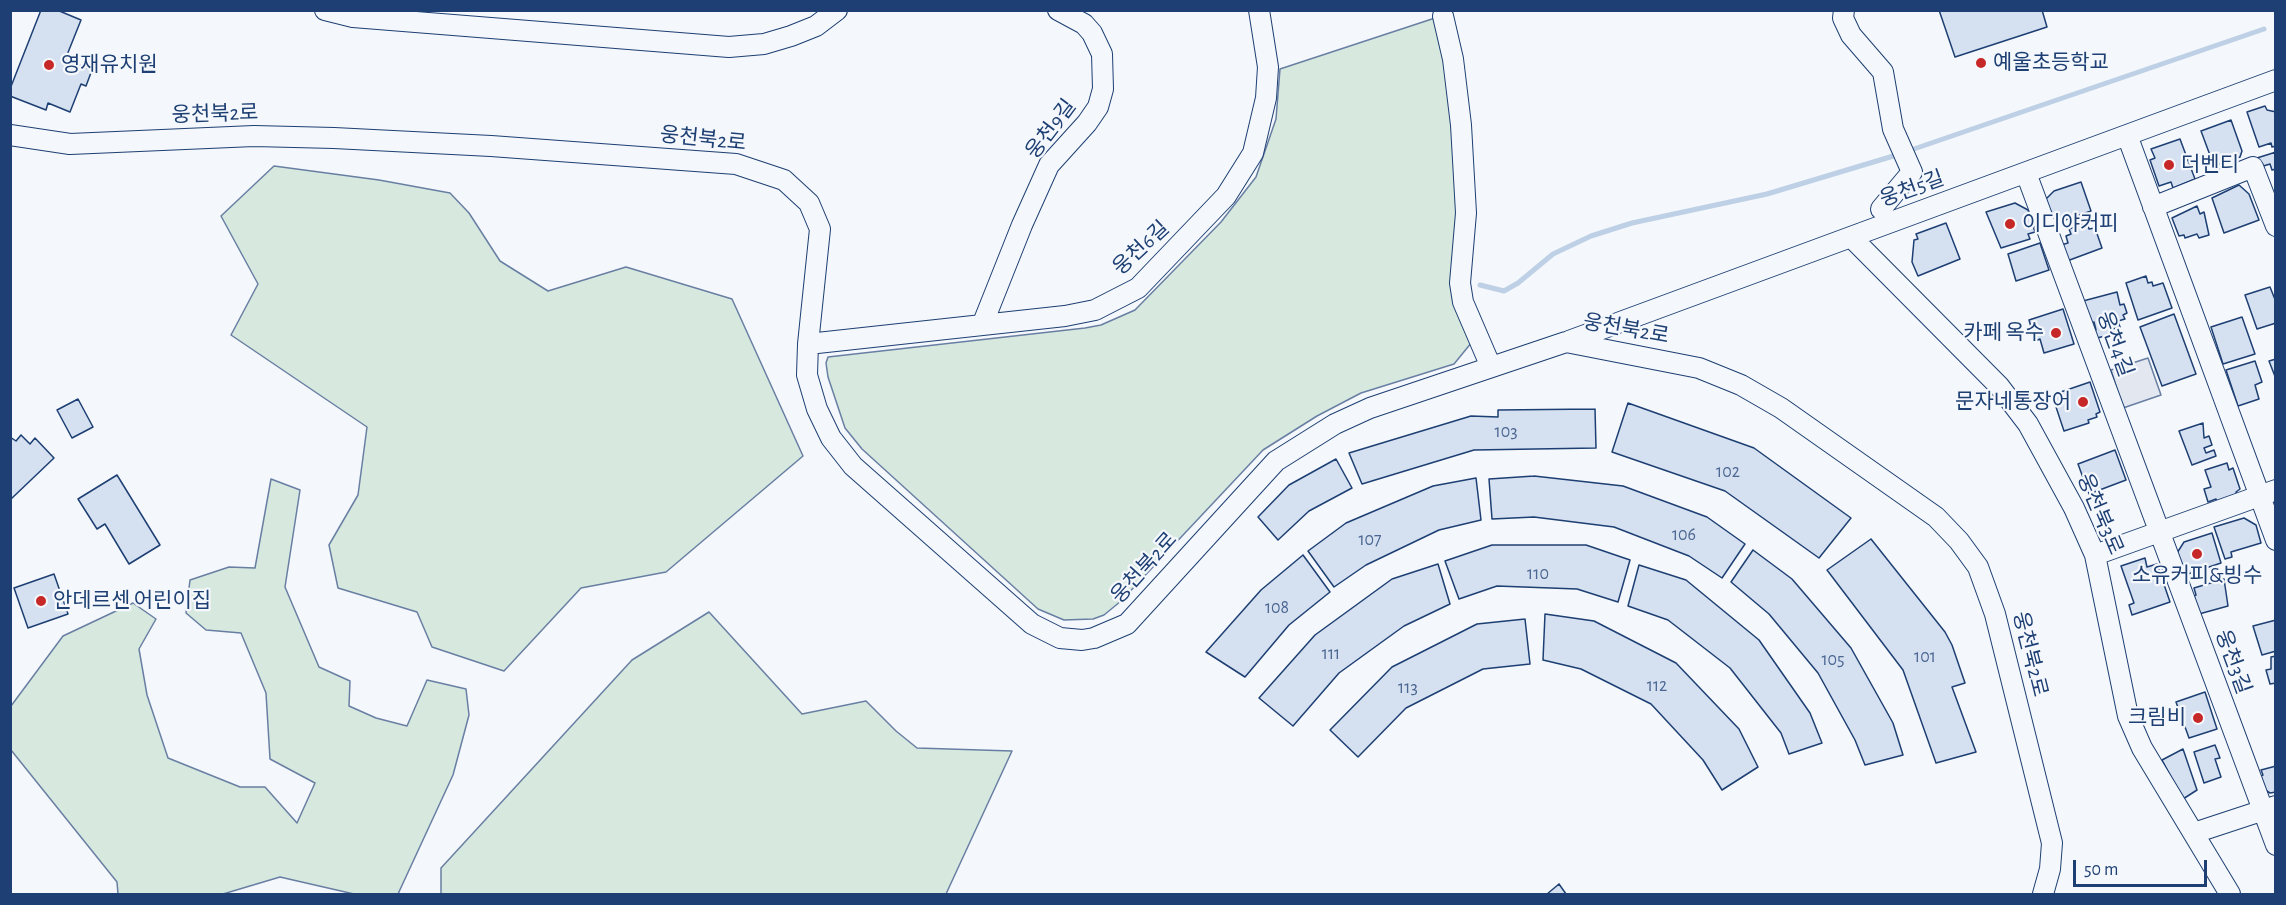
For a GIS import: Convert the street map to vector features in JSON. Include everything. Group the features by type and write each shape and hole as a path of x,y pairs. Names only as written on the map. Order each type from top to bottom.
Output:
{"street":[{"path":"325,10 353,17 729,47 764,44 791,36 816,26 837,10"},
{"name":"웅천9길","path":"983,323 1048,165 1087,123 1098,107 1103,89 1102,54 1092,33 1084,24 1058,10"},
{"name":"웅천6길","path":"808,344 983,323 1065,316 1095,310 1138,288 1226,196 1253,153 1264,108 1268,67 1260,10"},
{"path":"1844,10 1843,18 1851,35 1884,72 1893,129 1912,172 1881,209"},
{"path":"1443,16 1453,59 1461,125 1466,213 1460,283 1463,302 1491,367"},
{"name":"웅천5길","path":"1566,342 2276,80"},
{"name":"웅천북2로","path":"10,135 70,144 254,136 491,146 750,167 773,175 793,187 809,203 818,221 820,245 808,344 807,375 821,420 844,457 1032,624 1060,638 1082,640 1106,634 1127,624 1257,479 1276,461 1304,442 1370,408 1566,342 1659,358 1699,368 1741,385 1781,408 1936,517 1959,541 1978,567 1989,590 2049,832 2052,856 2043,894"},
{"path":"2127,135 2153,207 2267,493 2276,540"},
{"path":"2153,207 2253,167 2276,226"},
{"name":"웅천4길","path":"2026,172 2159,532"},
{"name":"웅천북3로","path":"1851,237 1928,312 2011,401 2028,424 2074,508 2095,555 2128,716 2142,748 2230,894"},
{"path":"2095,555 2267,493"},
{"name":"웅천3길","path":"2159,532 2269,808 2276,845"},
{"path":"2193,833 2269,808"}],"shaded area":[{"path":"1435,18 1450,92 1472,342 1454,364 1361,393 1317,416 1263,450 1121,601 1104,615 1093,619 1064,620 1038,609 862,449 845,428 828,377 826,363 828,357 1085,328 1101,325 1135,310 1221,222 1256,177 1276,119 1280,69"},
{"path":"274,166 379,180 450,193 469,213 500,261 548,291 626,267 732,299 803,456 666,572 581,588 504,671 432,647 417,612 338,588 329,545 358,495 367,427 231,335 258,284 221,216"},
{"path":"2148,358 2161,395 2123,408 2111,370"},
{"path":"271,479 300,490 285,587 319,667 350,681 349,706 376,718 407,726 427,680 466,689 469,715 453,775 398,894 354,894 280,877 223,894 118,894 117,882 11,750 11,706 63,636 133,603 156,619 139,649 147,695 168,758 240,787 265,787 297,823 315,783 270,759 266,693 241,633 206,630 186,613 190,580 229,567 255,568"},
{"path":"709,612 802,714 866,701 917,748 1012,751 946,894 441,894 441,868 632,660"}],"building":[{"name":"영재유치원","path":"41,10 57,10 81,20 65,60 92,70 86,86 81,84 70,112 48,103 46,110 10,96 10,89"},
{"name":"예울초등학교","path":"1939,10 2042,10 2047,27 1955,57"},
{"path":"2265,106 2267,110 2276,112 2276,146 2272,147 2271,143 2259,147 2247,112"},
{"path":"2231,120 2242,151 2240,157 2214,166 2201,131"},
{"path":"2180,139 2195,179 2173,188 2171,182 2159,186 2150,160 2155,158 2151,149"},
{"path":"2276,152 2276,169 2272,170 2270,164 2260,167 2257,158"},
{"path":"2081,182 2091,211 2054,224 2046,199 2054,191"},
{"path":"2239,185 2249,194 2259,220 2224,233 2212,198"},
{"path":"2015,203 2028,210 2035,232 2028,234 2030,239 2001,248 1986,212"},
{"path":"2197,206 2200,214 2204,212 2209,235 2199,238 2197,234 2185,238 2184,235 2179,236 2172,218"},
{"path":"1946,223 1960,259 1918,276 1912,262 1914,240 1918,239 1916,234"},
{"path":"2087,223 2089,229 2095,228 2102,248 2067,261 2061,245 2068,243 2066,236 2071,234 2069,229"},
{"path":"2040,243 2049,270 2016,281 2008,254"},
{"path":"2146,276 2148,283 2152,282 2153,286 2163,283 2172,308 2138,320 2126,283"},
{"path":"2270,287 2276,302 2276,323 2257,329 2245,295"},
{"path":"2117,292 2120,305 2124,304 2127,313 2123,315 2125,319 2118,321 2120,327 2112,329 2113,334 2093,339 2091,332 2096,330 2094,322 2090,324 2083,301"},
{"path":"2063,309 2074,344 2044,353 2040,339 2035,341 2029,320"},
{"path":"2174,314 2196,374 2162,386 2140,327"},
{"path":"2242,317 2255,354 2223,364 2211,327"},
{"path":"2276,359 2276,379 2269,361"},
{"path":"2255,361 2262,382 2255,385 2259,399 2238,406 2226,370"},
{"path":"2090,382 2100,412 2096,414 2097,417 2088,420 2089,423 2064,431 2052,395"},
{"path":"78,399 93,427 72,438 57,410"},
{"path":"1628,403 1754,448 1851,518 1819,558 1725,491 1612,452"},
{"path":"1595,409 1596,448 1474,450 1362,484 1349,453 1471,416 1498,417 1498,410"},
{"path":"2203,423 2204,438 2209,436 2212,445 2204,448 2206,453 2214,450 2216,456 2192,465 2179,431"},
{"path":"21,435 30,444 35,438 54,458 10,500 10,437 16,441"},
{"path":"2115,450 2126,480 2089,494 2078,464"},
{"path":"1336,459 1352,488 1309,511 1278,540 1258,517 1289,485"},
{"path":"2227,463 2229,470 2233,468 2240,489 2236,492 2237,496 2217,502 2216,499 2208,502 2204,489 2211,487 2205,470"},
{"path":"117,475 160,545 129,564 105,524 97,529 78,499"},
{"path":"1534,476 1623,486 1707,517 1745,544 1722,578 1689,556 1614,527 1534,517 1492,519 1489,479"},
{"path":"1476,478 1481,520 1439,530 1366,565 1334,587 1308,551 1346,523 1433,486"},
{"path":"2244,518 2256,525 2261,543 2231,552 2232,557 2225,559 2214,527"},
{"path":"2212,533 2221,563 2185,575 2177,553 2184,542"},
{"path":"1871,539 1945,632 1952,645 1965,683 1952,687 1976,752 1936,763 1903,670 1827,570"},
{"path":"1492,545 1586,545 1630,560 1618,602 1577,589 1497,586 1459,599 1445,561"},
{"path":"1753,550 1792,579 1851,648 1893,723 1903,755 1865,765 1855,740 1818,673 1769,614 1731,582"},
{"path":"1303,555 1330,592 1289,625 1245,677 1206,652 1261,590"},
{"path":"2145,558 2147,567 2157,564 2170,602 2132,615 2129,605 2134,603 2121,566"},
{"path":"1438,564 1450,604 1404,626 1339,673 1293,726 1259,698 1315,635 1392,579"},
{"path":"1639,565 1686,580 1759,640 1810,713 1822,743 1789,754 1781,733 1730,668 1668,620 1628,606"},
{"name":"안데르센 어린이집","path":"54,574 68,614 28,628 14,588"},
{"path":"2224,579 2228,606 2199,614 2194,588"},
{"path":"1545,614 1594,621 1676,663 1739,729 1758,767 1722,790 1703,760 1651,704 1581,669 1543,660"},
{"path":"1525,619 1530,664 1483,669 1406,708 1358,757 1330,730 1392,667 1477,624"},
{"path":"2276,620 2276,651 2262,655 2253,626"},
{"path":"2276,656 2276,683 2270,684 2266,670 2271,669 2271,657"},
{"path":"2205,692 2217,729 2189,738 2176,702"},
{"path":"2215,745 2220,758 2215,759 2221,777 2204,783 2194,752"},
{"path":"2183,749 2197,790 2183,799 2162,760"},
{"path":"2276,766 2276,792 2270,793 2262,788 2258,777 2263,775 2261,770"},
{"path":"1559,884 1566,894 1547,894"}],"waterway":[{"path":"1908,151 2264,29"},
{"path":"1480,285 1504,291 1518,283 1553,254 1591,236 1632,223 1767,194 1900,154"}],"place":[{"name":"예울초등학교","path":"1981,63"},
{"name":"영재유치원","path":"49,65"},
{"name":"더벤티","path":"2169,165"},
{"name":"이디야커피","path":"2010,224"},
{"name":"카페 옥수","path":"2056,333"},
{"name":"문자네통장어","path":"2083,402"},
{"name":"소유커피&빙수","path":"2197,554"},
{"name":"안데르센 어린이집","path":"41,601"},
{"name":"크림비","path":"2198,718"}]}
